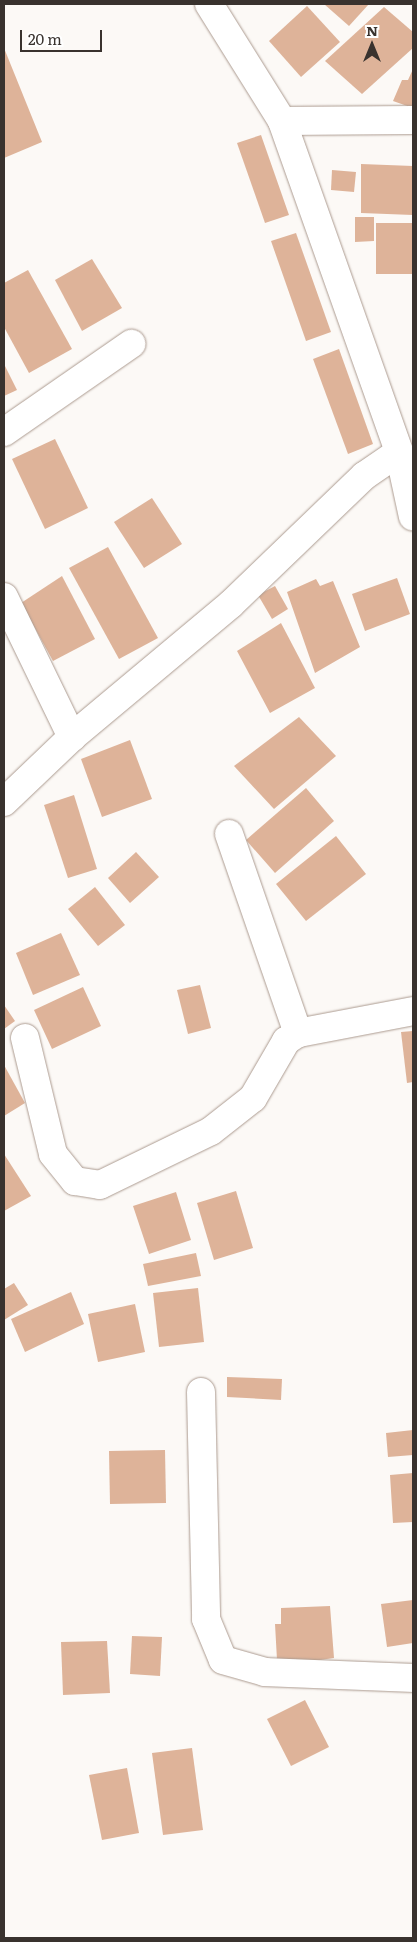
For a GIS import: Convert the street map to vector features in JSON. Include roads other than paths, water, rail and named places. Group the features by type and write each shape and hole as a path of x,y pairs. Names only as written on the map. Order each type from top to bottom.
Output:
{"street":[{"path":"209,4 282,121 399,452 413,517"},
{"path":"282,121 413,120"},
{"path":"4,432 131,344"},
{"path":"4,802 72,737 231,604 364,476 399,452"},
{"path":"4,597 72,737"},
{"path":"229,834 298,1033"},
{"path":"25,1038 53,1154 75,1180 100,1185 211,1131 253,1098 286,1041 298,1033 413,1011"},
{"path":"201,1392 206,1619 223,1660 265,1672 413,1678"}]}
